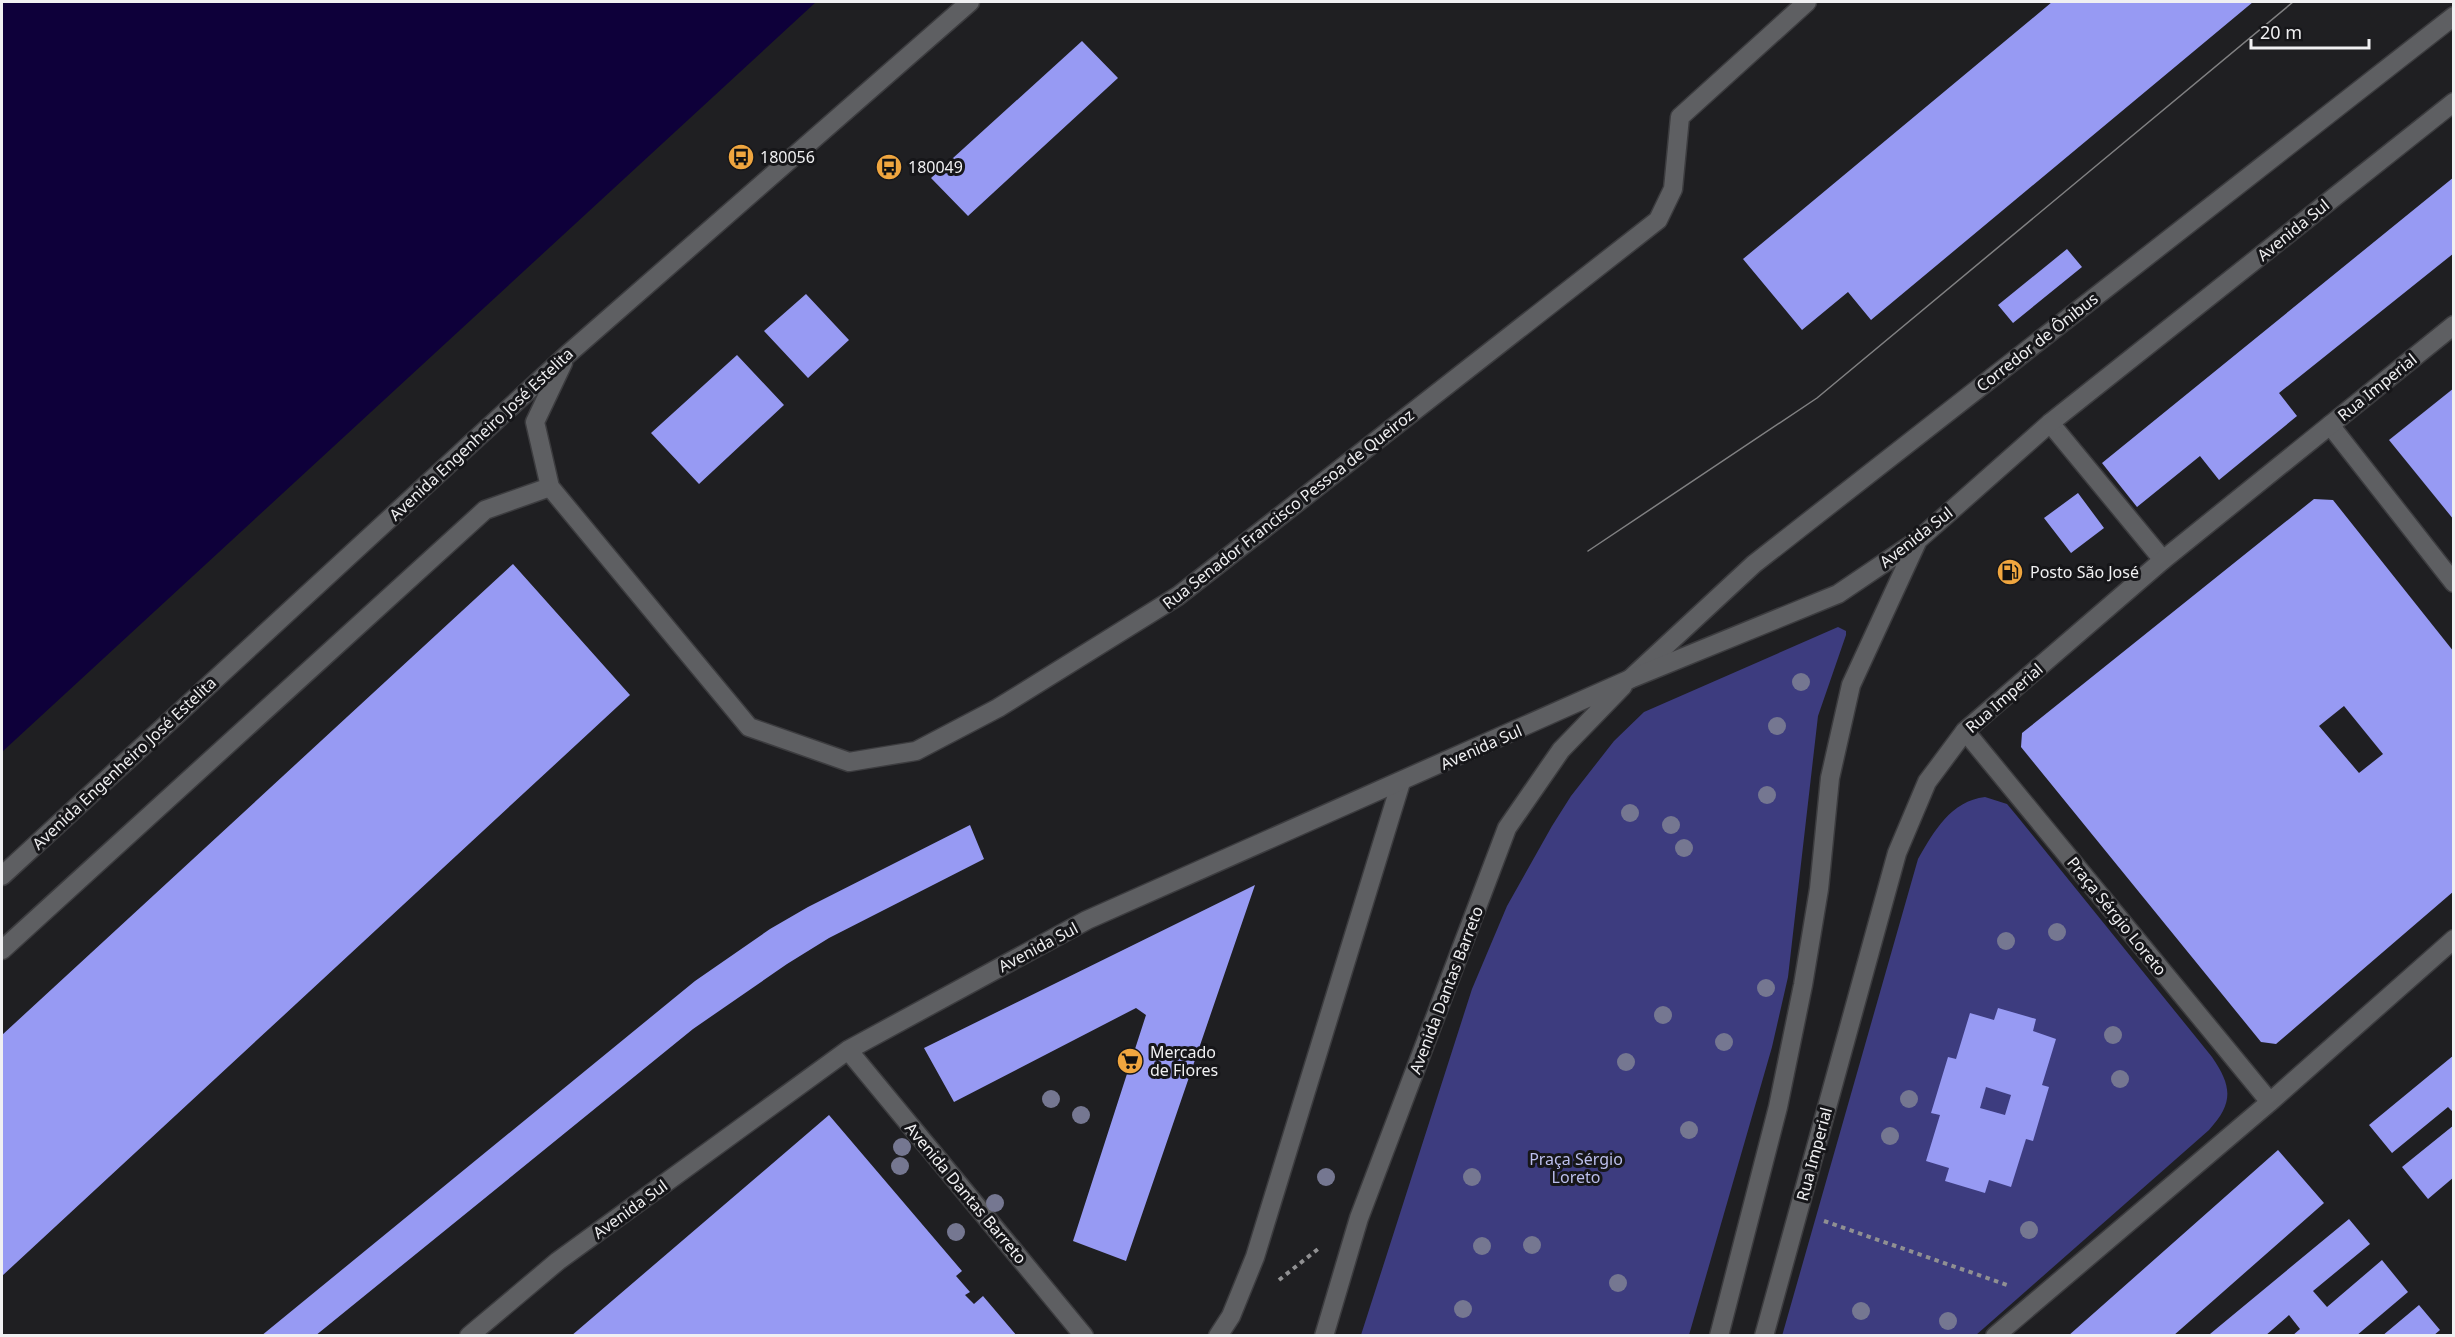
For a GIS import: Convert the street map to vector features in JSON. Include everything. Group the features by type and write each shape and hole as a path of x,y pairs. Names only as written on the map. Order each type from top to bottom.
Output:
{"main road":[{"name":"Avenida Engenheiro José Estelita","path":"2,876 568,354 970,2"},
{"name":"Rua Senador Francisco Pessoa de Queiroz","path":"550,488 749,727 849,762 916,751 998,708 1178,596 1658,220 1673,189 1680,117 1807,2"},
{"name":"Corredor de Ônibus","path":"1629,679 1754,564 2454,16"},
{"name":"Avenida Sul","path":"469,1335 558,1261 848,1050 1087,920 1401,783 1629,679 1838,594 1918,540 2050,423 2454,102"},
{"name":"Rua Imperial","path":"1764,1335 1898,853 1927,782 1965,731 2163,560 2454,325"},
{"path":"2,950 485,510 550,488 535,422 568,354"},
{"path":"2050,423 2163,560"},
{"path":"2330,425 2454,583"},
{"path":"1719,1335 1778,1107 1803,985 1819,889 1830,778 1851,685 1918,540"},
{"name":"Avenida Dantas Barreto","path":"1324,1335 1359,1218 1507,828 1561,750 1629,679"},
{"name":"Praça Sérgio Loreto","path":"1965,731 2270,1102"},
{"path":"1218,1335 1231,1316 1255,1257 1401,783"},
{"path":"1995,1335 2270,1102 2454,939"},
{"name":"Avenida Dantas Barreto","path":"848,1050 1084,1335"}],"path":[{"path":"1798,1212 2041,1297"},
{"path":"1277,1281 1359,1218"}],"green space":[{"name":"Praça Sérgio Loreto","path":"1838,627 1846,631 1846,635 1818,716 1788,977 1772,1047 1689,1335 1361,1335 1472,989 1507,906 1571,796 1614,741 1644,712"},
{"path":"1985,797 2007,804 2212,1057 2219,1067 2226,1086 2226,1103 2223,1111 2209,1130 1976,1335 1782,1336 1918,859 1937,828 1953,811 1962,804"}],"shaded area":[{"path":"2,2 816,2 2,752"}],"building":[{"path":"2052,2 2253,2 1871,320 1848,292 1802,330 1743,259"},
{"path":"1082,41 1118,78 968,216 931,178"},
{"path":"2454,177 2454,253 2279,393 2297,416 2219,480 2200,456 2137,507 2102,463"},
{"path":"2067,249 2082,267 2013,323 1998,305"},
{"path":"806,294 849,340 808,378 764,331"},
{"path":"737,355 784,405 699,484 651,433"},
{"path":"2454,388 2454,520 2389,440"},
{"path":"2078,493 2104,528 2071,553 2044,518"},
{"path":"2314,499 2333,500 2454,652 2454,891 2276,1044 2261,1042 2021,747 2022,733","holes":["2344,706 2383,754 2359,773 2319,726"]},
{"path":"513,564 630,695 2,1276 2,1035"},
{"path":"970,825 984,859 829,938 693,1029 315,1336 261,1336 695,981 770,929 808,907"},
{"path":"1255,885 1126,1261 1073,1241 1146,1015 1136,1008 954,1102 924,1048"},
{"path":"1998,1008 2036,1019 2033,1031 2056,1039 2042,1085 2049,1087 2033,1141 2026,1139 2011,1187 1989,1180 1985,1193 1945,1181 1949,1168 1926,1161 1940,1115 1931,1113 1948,1057 1956,1059 1970,1013 1994,1020","holes":["1986,1087 2011,1095 2005,1115 1980,1108"]},
{"path":"2454,1055 2454,1113 2448,1107 2392,1153 2369,1125"},
{"path":"829,1115 962,1271 956,1276 970,1292 965,1295 974,1304 983,1296 1017,1336 571,1336"},
{"path":"2454,1125 2454,1177 2428,1199 2402,1167"},
{"path":"2278,1150 2324,1203 2173,1336 2068,1336"},
{"path":"2349,1219 2370,1244 2313,1291 2327,1307 2382,1260 2408,1292 2356,1336 2292,1336 2300,1329 2289,1315 2265,1336 2210,1334"},
{"path":"2419,1305 2440,1330 2433,1336 2382,1336"}],"tram line":[{"path":"1588,551 1817,398 2293,2"}],"place":[{"name":"180056","path":"741,157"},
{"name":"180049","path":"889,167"},
{"name":"Posto São José","path":"2010,572"},
{"name":"Mercado de Flores","path":"1130,1061"}]}
